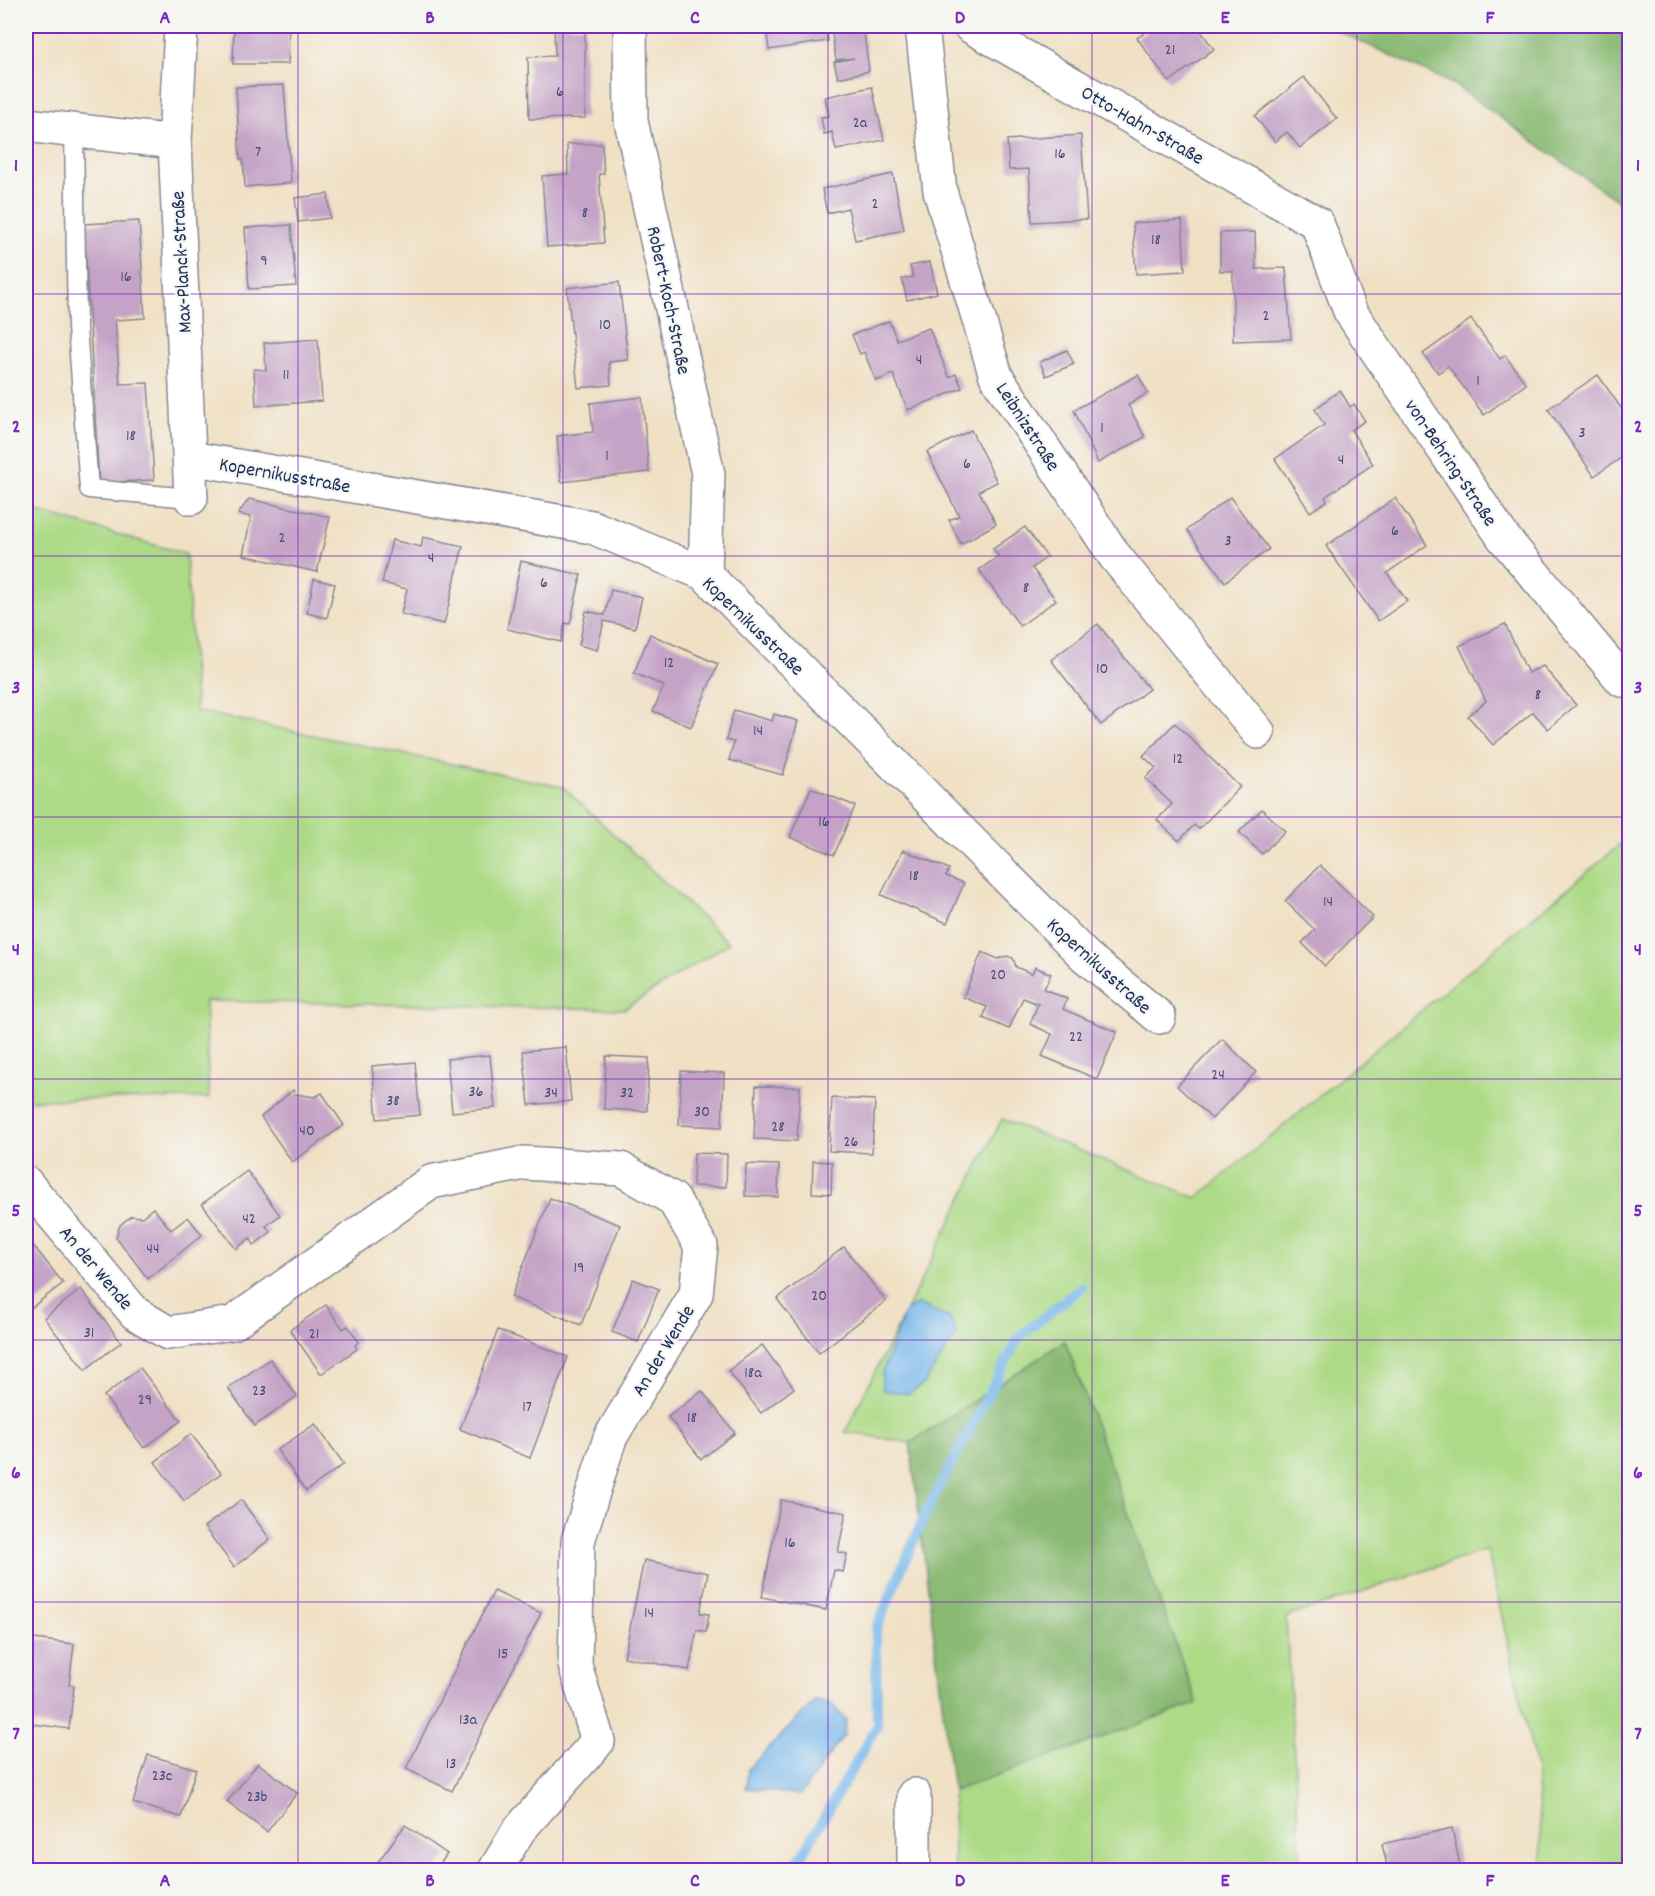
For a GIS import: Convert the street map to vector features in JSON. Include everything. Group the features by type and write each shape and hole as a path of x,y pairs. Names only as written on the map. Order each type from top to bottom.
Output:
{"street":[{"name":"Max-Planck-Straße","path":"181,26 175,142 191,498"},
{"name":"Robert-Koch-Straße","path":"630,26 631,121 708,474 705,574"},
{"name":"Leibnizstraße","path":"922,26 940,191 996,376 1114,555 1258,732"},
{"name":"Otto-Hahn-Straße","path":"970,26 1317,223"},
{"path":"26,126 175,142"},
{"name":"von-Behring-Straße","path":"1317,223 1350,311 1356,321 1503,537 1622,680"},
{"name":"Kopernikusstraße","path":"190,458 592,527 705,574 1084,956 1159,1017"},
{"name":"An der Wende","path":"26,1183 135,1313 168,1333 233,1323 431,1182 524,1163 621,1169 673,1199 702,1246 696,1294 609,1437 578,1541 575,1665 598,1741 519,1830 495,1870"},
{"path":"914,1795 914,1870"}],"lane":[{"path":"74,131 77,327 89,489 191,498"}],"green space":[{"path":"1327,26 1629,26 1629,209 1453,84"},
{"path":"26,508 186,554 196,711 563,787 729,943 624,1009 205,1001 209,1098 27,1100"},
{"path":"1629,837 1629,1870 1543,1870 1536,1768 1487,1550 1286,1617 1301,1870 954,1870 953,1791 1197,1703 1065,1341 910,1443 845,1432 1002,1119 1197,1198"},
{"path":"1065,1341 1197,1703 953,1791 910,1443"}],"water":[{"path":"919,1304 950,1318 957,1334 923,1385 908,1394 882,1390 882,1372 906,1310"},
{"path":"815,1701 830,1703 846,1720 844,1735 800,1795 746,1788 748,1769"}],"building":[{"path":"234,26 289,26 288,64 233,64"},
{"path":"554,26 585,26 585,118 529,119 528,57 555,56"},
{"path":"757,26 825,26 828,41 769,50 766,27 757,29"},
{"path":"863,26 869,71 838,78 834,62 854,58 836,60 831,27"},
{"path":"1155,26 1197,26 1214,49 1169,82 1137,38"},
{"path":"1304,77 1337,119 1300,148 1287,132 1275,142 1255,116"},
{"path":"284,85 291,183 245,187 243,159 240,159 236,87"},
{"path":"872,87 884,140 836,150 832,132 824,134 821,117 829,116 825,97"},
{"path":"1081,135 1087,219 1032,222 1029,169 1009,170 1007,140"},
{"path":"567,144 602,144 604,174 599,174 604,243 547,247 542,176 568,174"},
{"path":"893,174 904,230 855,240 848,208 827,213 822,189"},
{"path":"328,194 330,218 298,222 295,198"},
{"path":"1182,220 1185,271 1136,274 1133,223"},
{"path":"139,221 145,318 115,320 120,384 148,383 154,480 99,483 84,224"},
{"path":"291,225 296,286 249,289 245,228"},
{"path":"1255,232 1256,269 1286,268 1291,339 1233,341 1233,271 1220,271 1220,233"},
{"path":"930,262 937,293 907,300 902,279 913,277 910,266"},
{"path":"619,282 628,360 609,362 611,385 578,388 567,288"},
{"path":"1471,319 1500,359 1505,355 1526,384 1484,415 1448,366 1438,373 1423,354"},
{"path":"889,321 897,340 929,328 949,377 956,374 962,388 908,410 893,374 876,381 864,352 860,354 852,335"},
{"path":"318,339 322,401 256,406 254,369 266,370 264,343"},
{"path":"1067,350 1074,364 1046,376 1040,362"},
{"path":"1138,375 1148,393 1128,405 1145,437 1098,463 1074,410"},
{"path":"1598,375 1628,418 1630,417 1630,452 1594,476 1548,409"},
{"path":"1340,390 1350,407 1354,404 1365,421 1351,430 1373,464 1325,497 1327,501 1310,512 1275,459 1324,425 1315,409"},
{"path":"642,397 649,472 561,482 557,436 593,432 590,403"},
{"path":"971,430 997,482 979,491 996,524 961,544 949,520 959,516 927,452"},
{"path":"1230,497 1269,549 1225,582 1187,530"},
{"path":"1395,498 1427,545 1387,573 1407,601 1378,621 1326,546"},
{"path":"249,499 330,517 317,572 243,555 251,517 238,514"},
{"path":"1025,527 1047,557 1032,568 1056,600 1020,626 979,570 999,556 993,549"},
{"path":"423,537 463,546 444,624 401,614 407,589 382,583 392,540 421,547"},
{"path":"521,561 581,575 570,624 565,623 561,642 507,629"},
{"path":"314,579 335,584 327,618 307,613"},
{"path":"611,590 642,597 635,628 604,621 597,650 579,645 586,611 605,615"},
{"path":"1098,624 1149,689 1101,725 1051,660"},
{"path":"1505,624 1528,673 1543,666 1576,705 1548,729 1533,712 1493,745 1468,716 1486,701 1459,646"},
{"path":"650,634 718,664 691,727 653,711 664,686 634,673"},
{"path":"734,710 772,721 774,714 798,721 783,775 729,760 734,742 726,740"},
{"path":"1175,723 1240,787 1199,829 1194,825 1179,841 1157,820 1172,804 1145,778 1156,768 1143,756"},
{"path":"811,788 855,806 834,855 790,837"},
{"path":"1262,809 1285,831 1262,854 1239,832"},
{"path":"903,850 949,869 946,876 964,883 947,923 881,895"},
{"path":"1320,865 1373,917 1325,966 1302,943 1315,930 1285,901"},
{"path":"982,952 998,959 1007,956 1013,958 1016,967 1032,974 1035,967 1051,974 1044,989 1067,999 1063,1009 1117,1032 1097,1079 1042,1056 1052,1034 1030,1024 1038,1004 1023,998 1009,1029 983,1018 987,1007 963,997"},
{"path":"1222,1039 1256,1072 1212,1119 1177,1086"},
{"path":"566,1047 571,1101 529,1105 523,1051"},
{"path":"490,1055 495,1108 452,1112 447,1059"},
{"path":"606,1056 649,1058 647,1111 604,1109"},
{"path":"415,1062 420,1115 377,1119 372,1066"},
{"path":"681,1071 724,1073 722,1127 679,1125"},
{"path":"756,1086 800,1087 797,1141 754,1139"},
{"path":"293,1090 295,1094 315,1097 322,1093 344,1125 292,1162 261,1117"},
{"path":"832,1098 875,1100 872,1153 829,1151"},
{"path":"694,1153 727,1154 726,1187 693,1186"},
{"path":"813,1161 832,1162 831,1194 812,1193"},
{"path":"746,1164 779,1165 778,1197 745,1196"},
{"path":"247,1171 280,1215 266,1226 271,1232 254,1245 250,1238 236,1249 202,1204"},
{"path":"550,1198 620,1225 581,1325 511,1297"},
{"path":"153,1208 171,1230 188,1217 202,1235 148,1279 116,1237 120,1225 131,1216 142,1217"},
{"path":"33,1245 63,1283 26,1312 26,1251"},
{"path":"844,1247 886,1301 819,1353 777,1299"},
{"path":"633,1279 659,1289 638,1342 612,1332"},
{"path":"81,1289 121,1342 85,1370 44,1318"},
{"path":"326,1305 343,1329 348,1326 359,1342 355,1345 357,1349 321,1374 290,1330"},
{"path":"498,1330 568,1357 530,1458 460,1429"},
{"path":"762,1345 794,1388 761,1413 728,1371"},
{"path":"270,1359 297,1396 255,1426 228,1388"},
{"path":"140,1368 181,1421 144,1448 104,1396"},
{"path":"702,1391 735,1433 701,1459 668,1417"},
{"path":"315,1424 344,1464 306,1491 277,1450"},
{"path":"191,1434 221,1473 184,1501 155,1462"},
{"path":"241,1500 270,1539 234,1567 204,1527"},
{"path":"781,1500 846,1513 838,1552 847,1554 843,1572 834,1570 826,1610 762,1597"},
{"path":"644,1560 708,1573 700,1613 709,1614 706,1632 697,1630 689,1670 624,1657"},
{"path":"494,1591 541,1613 452,1791 406,1769"},
{"path":"26,1638 74,1644 69,1685 74,1686 69,1729 26,1723"},
{"path":"148,1755 196,1769 181,1817 133,1803"},
{"path":"258,1763 297,1793 267,1832 227,1802"},
{"path":"405,1825 447,1854 436,1870 372,1870"},
{"path":"1452,1828 1461,1870 1388,1870 1382,1844"}],"waterway":[{"path":"788,1870 802,1856 877,1726 876,1629 927,1510 1019,1337 1082,1287"}]}
